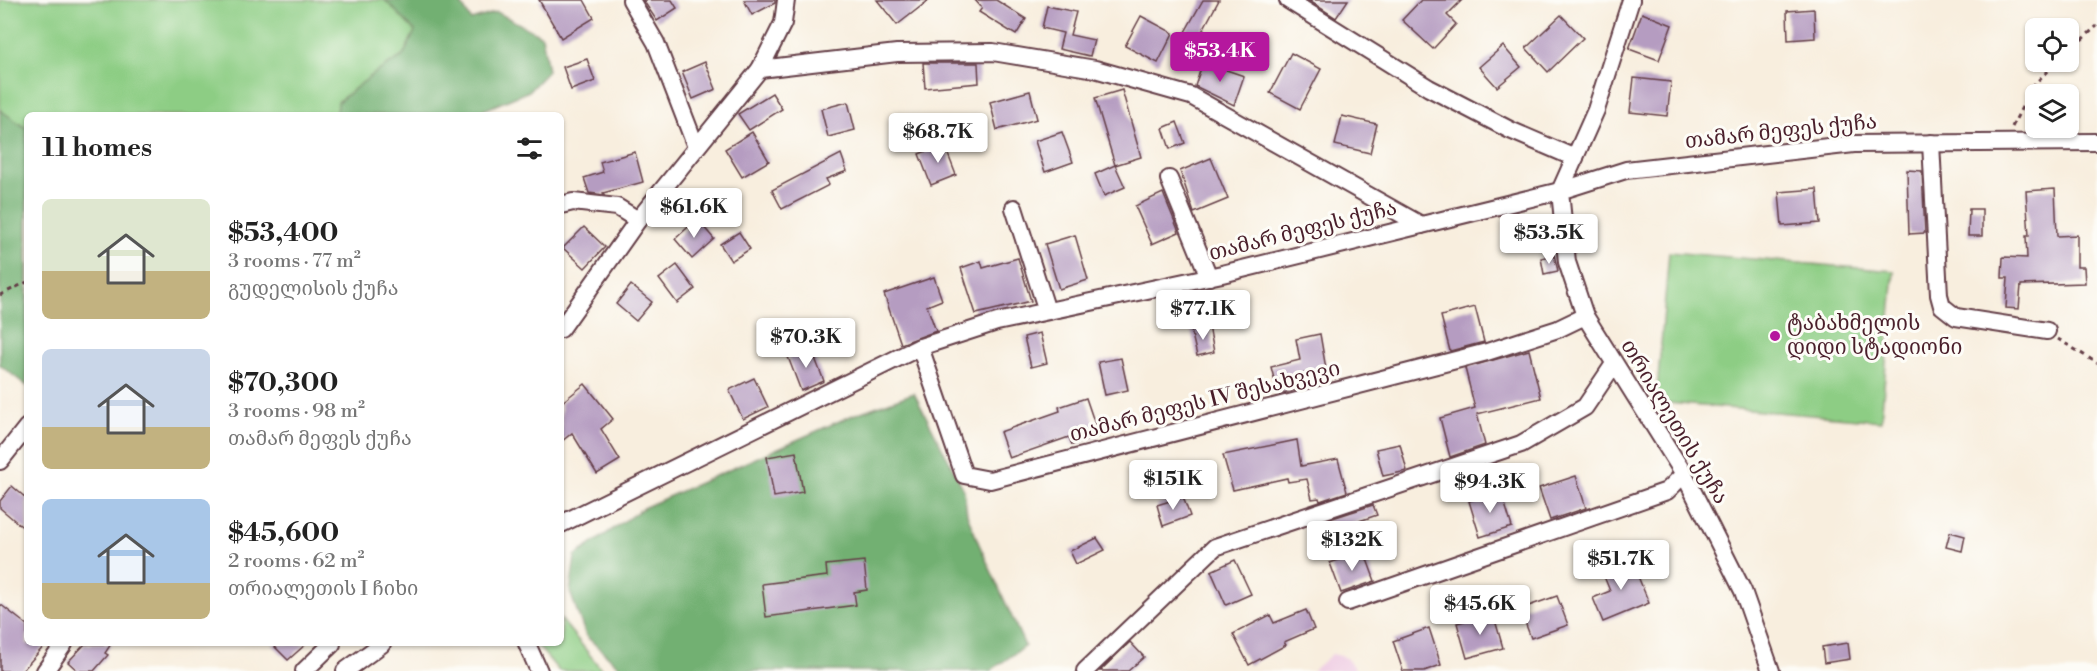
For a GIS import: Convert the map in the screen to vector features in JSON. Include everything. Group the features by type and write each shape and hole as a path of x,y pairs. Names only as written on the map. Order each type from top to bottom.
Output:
{"street":[{"path":"631,0 656,43 696,147"},
{"path":"564,325 638,220 760,69 783,23 786,0"},
{"path":"1288,0 1429,88 1510,130 1575,158"},
{"path":"1560,191 1596,110 1631,0"},
{"path":"760,69 897,53 993,52 1095,69 1191,96 1421,225"},
{"name":"თამარ მეფეს ქუჩა","path":"564,524 920,346 997,322 1209,277 1560,191 1626,171 1854,144 2097,142"},
{"path":"1931,143 1939,295 1942,306 1956,317 2047,331"},
{"path":"1169,179 1209,277"},
{"name":"თრიალეთის ქუჩა","path":"1560,191 1567,262 1585,316 1684,474 1743,591 1771,671"},
{"path":"564,204 573,202 617,207 638,220"},
{"path":"1014,208 1047,311"},
{"name":"თამარ მეფეს IV შესახვევი","path":"920,346 964,475 990,480 1487,352 1558,329 1585,316"},
{"path":"1085,671 1215,547 1521,444 1585,407 1614,364"},
{"path":"0,461 24,431"},
{"path":"1348,602 1667,491 1684,474"},
{"path":"45,671 63,646"},
{"path":"304,671 330,646"},
{"path":"345,671 379,646"},
{"path":"528,646 539,671"}],"path":[{"path":"2079,42 2097,26"},
{"path":"2004,142 2033,85 2047,72"},
{"path":"0,295 24,283"},
{"path":"2047,331 2097,363"}],"shaded area":[{"path":"1332,654 1345,657 1357,671 1312,671"}],"green space":[{"path":"0,0 385,0 415,31 403,56 375,73 339,101 337,112 24,112 24,127 0,110"},
{"path":"385,0 459,0 471,20 497,12 542,36 548,71 529,91 479,112 337,112 338,102 375,73 403,56 415,31"},
{"path":"0,110 24,127 24,384 0,365"},
{"name":"ტაბახმელის დიდი სტადიონი","path":"1669,252 1894,271 1881,421 1656,402"},
{"path":"914,393 964,490 967,514 1025,646 990,671 624,671 586,636 570,592 575,556 643,508 853,415"},
{"path":"564,623 602,670 559,671 538,646 564,646"}],"building":[{"path":"539,0 584,0 594,18 561,38"},
{"path":"643,0 672,0 677,8 657,21"},
{"path":"744,0 775,0 775,3 752,15"},
{"path":"877,0 929,0 897,25"},
{"path":"975,0 996,0 1026,19 1016,35 979,12 982,8"},
{"path":"1203,0 1219,0 1198,39 1185,32"},
{"path":"1308,0 1348,0 1336,18"},
{"path":"1421,0 1462,0 1447,15 1456,24 1433,49 1402,20"},
{"path":"1047,6 1076,12 1070,35 1094,40 1090,56 1059,49 1063,33 1042,28"},
{"path":"1814,9 1815,38 1788,40 1787,11"},
{"path":"1642,13 1672,25 1659,60 1629,49"},
{"path":"1561,15 1583,38 1548,72 1526,48"},
{"path":"1141,16 1173,33 1158,63 1125,46"},
{"path":"1503,46 1521,67 1497,87 1479,67"},
{"path":"1291,53 1321,69 1300,109 1270,93"},
{"path":"587,59 595,81 571,90 563,67"},
{"path":"705,62 716,89 693,99 682,72"},
{"path":"1203,62 1244,76 1234,105 1195,86"},
{"path":"923,63 978,63 979,83 925,88"},
{"path":"1634,78 1671,82 1667,116 1630,112"},
{"path":"1122,90 1141,157 1115,165 1095,98"},
{"path":"1030,91 1037,119 997,130 990,102"},
{"path":"772,93 782,109 749,130 738,114"},
{"path":"848,102 855,130 828,137 821,109"},
{"path":"1342,116 1377,124 1370,153 1335,145"},
{"path":"1177,122 1185,143 1170,149 1163,128"},
{"path":"752,132 769,161 742,177 725,149"},
{"path":"1062,132 1073,162 1045,172 1035,141"},
{"path":"944,144 956,175 931,185 919,154"},
{"path":"635,152 643,182 603,193 604,195 589,193 584,178 603,172 600,162"},
{"path":"841,154 847,171 826,179 829,185 782,209 772,190"},
{"path":"1211,158 1228,199 1194,213 1180,171"},
{"path":"1115,165 1125,187 1104,196 1095,174"},
{"path":"1907,170 1922,171 1925,233 1909,234"},
{"path":"1817,189 1820,223 1782,226 1779,192"},
{"path":"2055,189 2057,236 2077,235 2077,267 2084,267 2085,283 2021,285 2019,309 2006,308 2008,278 2002,278 2003,257 2027,258 2026,236 2029,236 2026,191"},
{"path":"1163,193 1179,232 1152,244 1135,206"},
{"path":"1969,209 1982,209 1982,236 1968,236"},
{"path":"697,219 714,239 692,259 675,239"},
{"path":"584,227 605,247 585,268 564,247"},
{"path":"739,232 750,249 731,261 720,244"},
{"path":"1075,235 1088,280 1059,289 1045,244"},
{"path":"1554,255 1558,271 1544,274 1541,258"},
{"path":"1018,258 1031,301 976,314 961,268 981,261 983,268"},
{"path":"677,265 695,289 677,303 659,279"},
{"path":"934,277 942,300 927,306 936,331 901,344 884,294"},
{"path":"631,285 652,302 636,321 616,304"},
{"path":"1475,307 1484,342 1450,351 1441,316"},
{"path":"1209,326 1214,352 1197,356 1191,330"},
{"path":"1040,333 1047,363 1031,367 1024,337"},
{"path":"1320,334 1326,369 1296,375 1299,389 1278,394 1271,367 1300,360 1296,339"},
{"path":"811,348 824,381 801,391 788,357"},
{"path":"1529,350 1541,398 1477,414 1485,445 1450,457 1440,418 1475,408 1465,368"},
{"path":"1121,358 1128,390 1105,395 1098,362"},
{"path":"754,378 768,407 743,419 729,390"},
{"path":"585,384 613,419 601,429 620,460 597,474 572,433 564,440 564,401"},
{"path":"1086,398 1099,436 1072,445 1069,437 1009,458 1000,432 1060,411 1059,407"},
{"path":"1297,440 1301,466 1338,459 1347,492 1320,501 1319,498 1312,499 1307,479 1288,482 1287,478 1233,490 1223,455"},
{"path":"1400,444 1407,471 1383,476 1376,449"},
{"path":"796,452 803,492 774,497 767,457"},
{"path":"1576,476 1586,508 1550,520 1539,488"},
{"path":"12,486 24,496 24,528 0,508 0,501"},
{"path":"1501,491 1512,527 1480,537 1469,501"},
{"path":"1183,497 1190,516 1163,526 1157,505"},
{"path":"1373,505 1377,515 1330,531 1327,520"},
{"path":"1950,532 1965,536 1962,551 1946,547"},
{"path":"1097,538 1105,550 1076,564 1070,551"},
{"path":"1364,551 1375,581 1341,593 1330,563"},
{"path":"1630,557 1649,603 1603,622 1593,598 1610,591 1601,569"},
{"path":"1235,560 1251,594 1226,605 1211,571"},
{"path":"864,561 867,590 854,592 856,605 766,617 762,584 827,576 826,565"},
{"path":"1557,596 1568,625 1531,638 1520,609"},
{"path":"0,604 24,623 24,646 44,646 22,671 0,671"},
{"path":"1306,610 1314,629 1284,642 1286,645 1249,665 1233,634 1270,615 1274,623"},
{"path":"1493,613 1503,648 1467,658 1457,623"},
{"path":"1429,628 1441,665 1424,671 1403,671 1393,641"},
{"path":"1130,642 1144,657 1128,671 1100,671"},
{"path":"1848,643 1850,659 1824,663 1822,647"},
{"path":"83,646 110,646 105,653 108,655 94,671 78,671 68,662"},
{"path":"274,646 304,646 288,660"}],"place":[{"name":"ტაბახმელის დიდი სტადიონი","path":"1775,336"}]}
